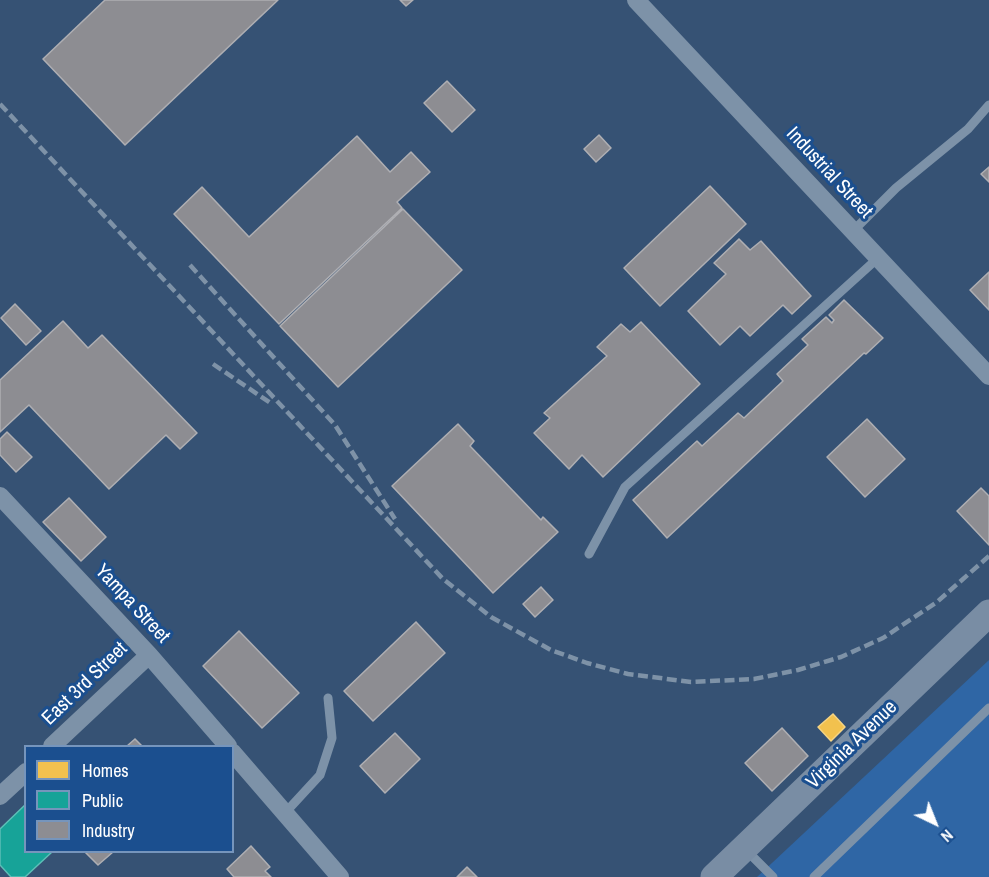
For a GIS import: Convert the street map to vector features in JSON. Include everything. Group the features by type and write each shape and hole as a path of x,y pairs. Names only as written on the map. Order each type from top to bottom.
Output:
{"street":[{"name":"Industrial Street","path":"636,0 989,376"},
{"name":"Yampa Street","path":"0,495 149,655 226,745"},
{"name":"Virginia Avenue","path":"714,877 989,612"},
{"name":"East 3rd Street","path":"54,745 149,655"},
{"path":"234,754 340,877"},
{"path":"0,796 24,774"}],"lane":[{"path":"853,231 896,188 968,129 989,105"},
{"path":"589,554 625,487 878,258"},
{"path":"285,813 320,775 332,738 328,698"},
{"path":"814,877 989,708"},
{"path":"744,848 773,877"}],"shaded area":[{"path":"989,660 989,877 757,877"}],"building: Homes":[{"path":"833,714 845,727 831,741 818,727"}],"building: Public":[{"path":"24,806 24,853 51,853 25,877 11,877 0,865 0,829"}],"building: Industry":[{"path":"105,0 278,0 125,145 43,59"},
{"path":"400,0 413,0 406,6"},
{"path":"447,81 475,110 452,132 424,103"},
{"path":"599,135 611,148 596,162 584,149"},
{"path":"357,136 390,172 411,152 430,172 397,202 402,208 279,324 174,214 202,187 249,237"},
{"path":"989,167 989,182 981,174"},
{"path":"710,186 746,224 660,306 624,268"},
{"path":"403,209 462,270 338,387 280,326"},
{"path":"739,239 750,250 761,241 811,296 792,314 783,305 750,336 740,326 720,345 688,311 726,274 714,263"},
{"path":"989,272 989,310 970,290"},
{"path":"844,300 883,338 866,354 864,353 667,538 633,500 697,441 702,446 738,413 744,418 783,381 777,374 808,345 802,339 826,317 832,323 834,320 829,315"},
{"path":"15,304 41,331 26,345 1,318"},
{"path":"63,321 88,348 102,335 197,433 180,449 166,435 109,489 29,405 0,432 0,380"},
{"path":"641,322 700,384 603,477 582,455 569,469 534,433 550,418 544,413 607,356 597,347 621,324 630,332"},
{"path":"867,419 905,459 865,497 827,457"},
{"path":"458,424 474,441 470,446 541,520 543,517 558,532 493,593 392,486"},
{"path":"7,432 32,457 16,472 0,455 0,439"},
{"path":"981,488 989,496 989,545 957,511"},
{"path":"69,498 106,537 81,561 43,522"},
{"path":"541,587 553,600 535,617 523,604"},
{"path":"416,622 445,653 373,721 344,691"},
{"path":"239,631 299,693 262,728 203,666"},
{"path":"782,728 808,756 772,791 745,763"},
{"path":"395,733 420,759 385,793 360,766"},
{"path":"135,739 141,745 128,745"},
{"path":"251,846 270,867 265,871 271,877 234,877 227,869"},
{"path":"86,853 112,853 98,865"},
{"path":"467,867 477,877 457,877"}],"railway":[{"path":"0,104 443,579 491,617 551,650 628,674 691,682 754,679 798,670 841,657 883,638 937,602 989,556"},
{"path":"190,265 335,425 395,519"},
{"path":"213,364 272,404"}]}
